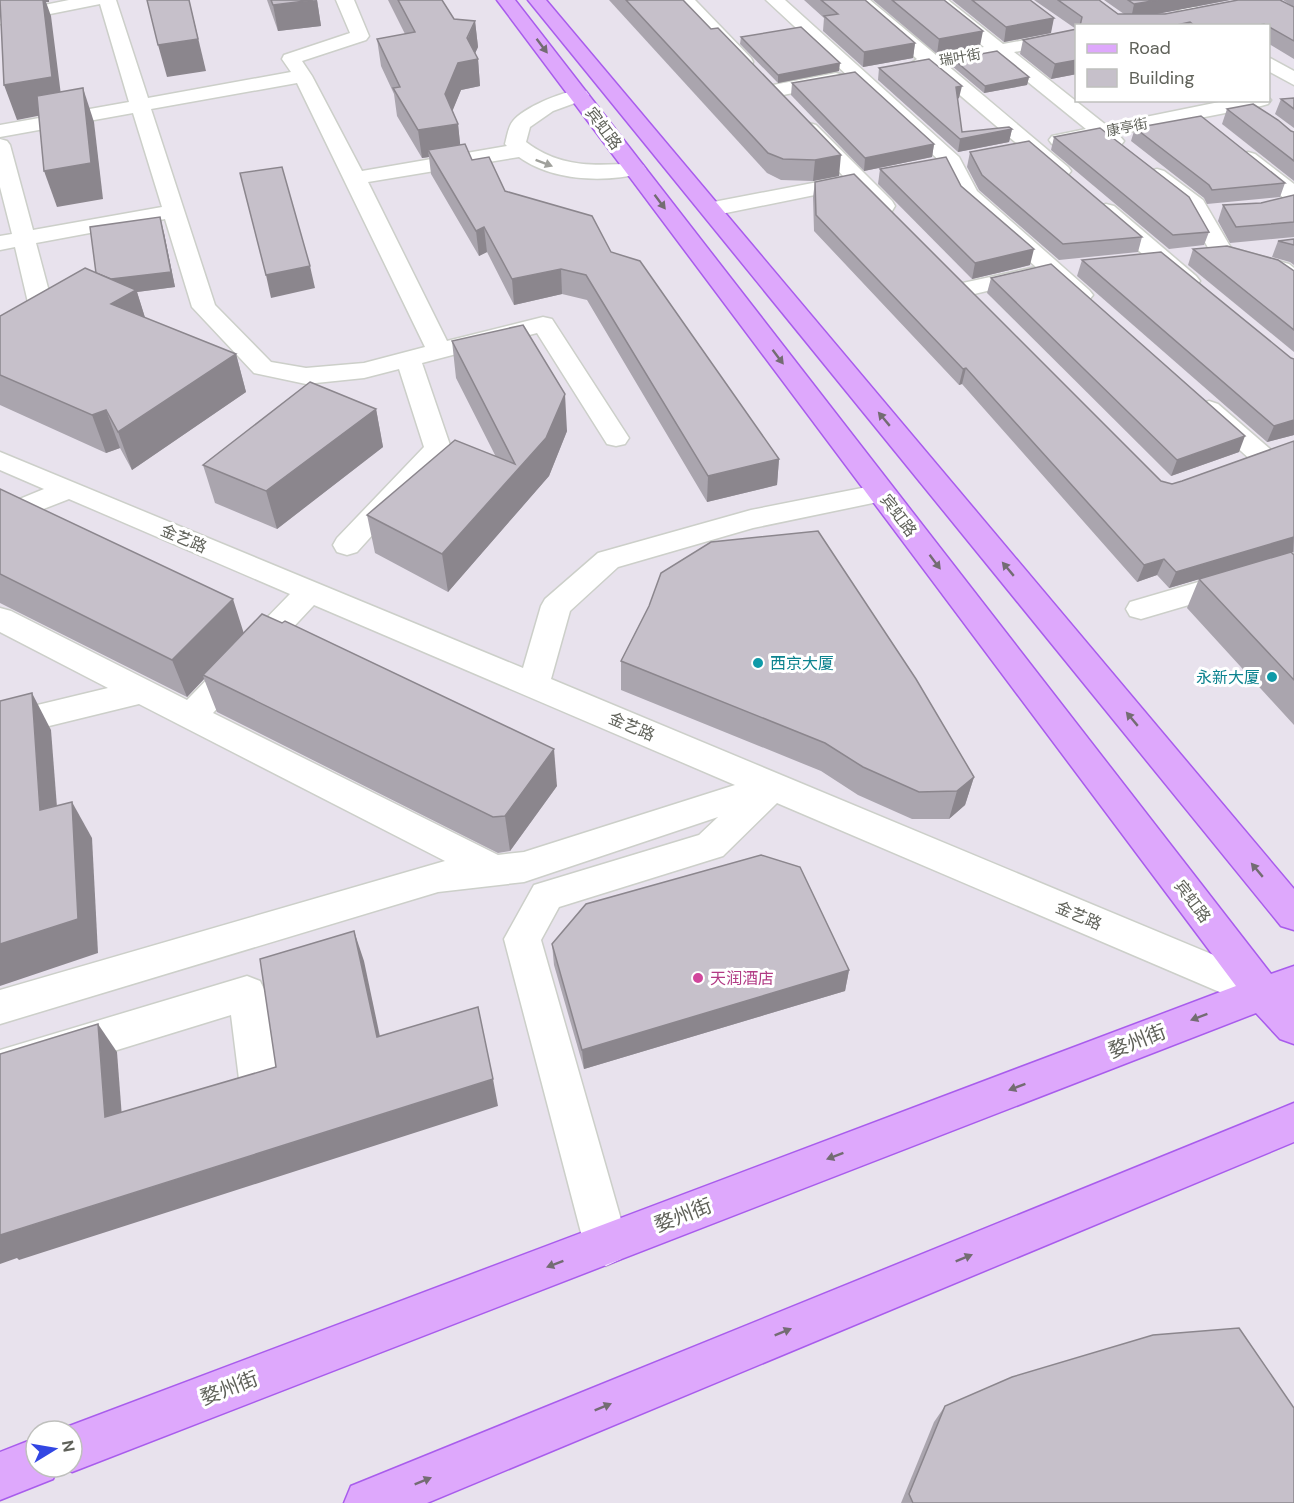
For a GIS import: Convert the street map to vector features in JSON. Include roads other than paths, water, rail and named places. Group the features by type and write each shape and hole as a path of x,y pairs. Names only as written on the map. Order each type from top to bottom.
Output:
{"main road":[{"name":"宾虹路","path":"506,0 882,493 1279,988 1294,1027"},
{"name":"宾虹路","path":"537,0 1294,915"},
{"name":"婺州街","path":"84,1443 1279,988"},
{"path":"368,1503 1294,1122"},
{"path":"0,1476 24,1467"}],"street":[{"path":"0,19 95,0"},
{"path":"107,0 204,307 263,368 306,376 364,370 543,324 616,438"},
{"path":"345,0 360,36 291,59 303,76 355,178 439,350"},
{"path":"685,0 900,222"},
{"path":"777,0 868,73 952,161 968,194 1096,308"},
{"path":"858,0 1075,183"},
{"path":"937,0 1195,205 1199,213 1205,254"},
{"path":"1173,9 1214,18"},
{"path":"1054,25 1074,37"},
{"name":"瑞叶街","path":"900,68 1074,37"},
{"path":"786,105 868,73"},
{"path":"0,131 303,76"},
{"path":"579,95 546,107 521,124 515,144 530,157 559,169 595,172 636,169"},
{"name":"康亭街","path":"1009,150 1253,102"},
{"path":"1193,114 1211,129"},
{"path":"1230,143 1294,195"},
{"path":"0,145 7,199 24,238 43,314 0,338"},
{"path":"355,178 522,150"},
{"path":"928,166 975,156"},
{"path":"711,209 882,175"},
{"path":"1092,198 1160,259 1205,295"},
{"path":"0,243 174,211"},
{"path":"1199,213 1222,212"},
{"path":"1136,261 1284,247"},
{"path":"1205,254 1281,269 1294,279"},
{"path":"966,289 1053,269 1077,267"},
{"path":"949,272 982,305"},
{"path":"346,545 438,448 408,358"},
{"path":"1192,393 1261,455"},
{"name":"金艺路","path":"0,460 772,786 1279,988"},
{"path":"0,517 69,489"},
{"path":"534,686 556,606 608,560 751,519 882,493"},
{"path":"1140,609 1294,564"},
{"path":"190,717 310,591"},
{"path":"0,619 494,870"},
{"path":"0,726 143,691"},
{"path":"0,1007 438,877 524,867 772,786"},
{"path":"606,1244 522,939 547,896 711,846 772,786"},
{"path":"0,1068 247,993 260,1079"}],"place":[{"name":"西京大厦","path":"758,663"},
{"name":"永新大厦","path":"1272,677"},
{"name":"天润酒店","path":"698,978"}]}
